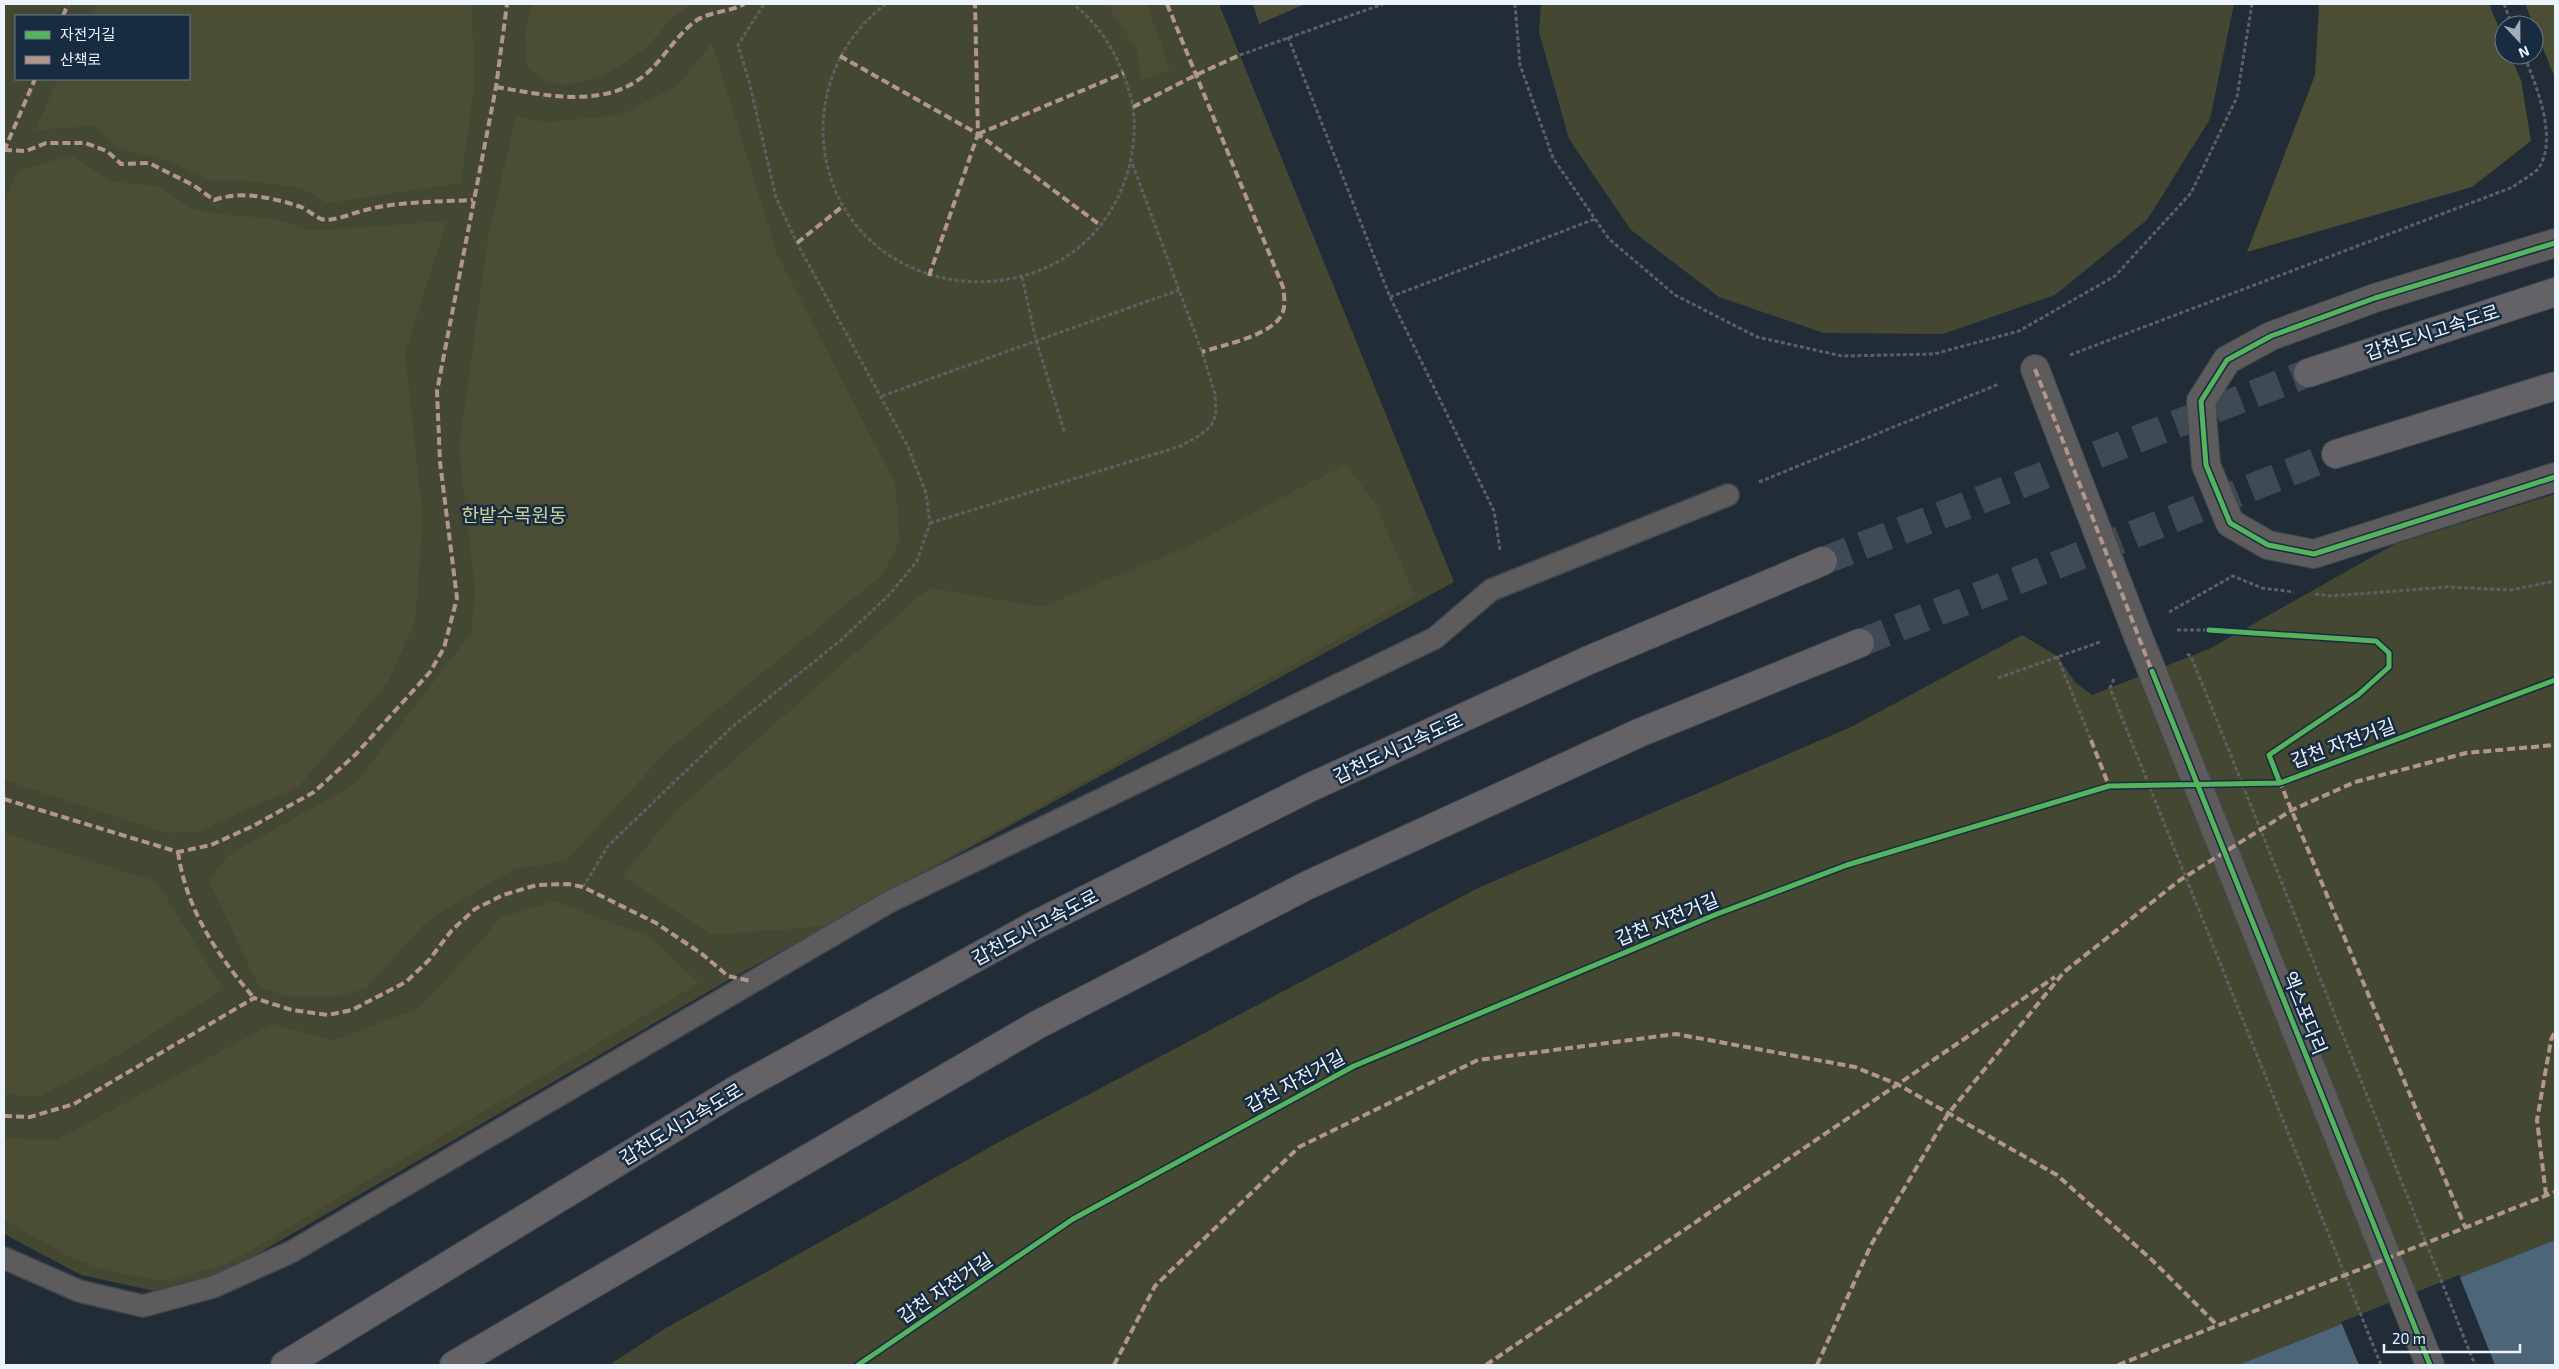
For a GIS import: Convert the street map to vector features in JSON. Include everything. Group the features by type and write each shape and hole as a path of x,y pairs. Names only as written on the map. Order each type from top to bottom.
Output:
{"highway":[{"name":"갑천도시고속도로","path":"2308,373 2555,292"},
{"path":"2336,454 2555,386"},
{"name":"갑천도시고속도로","path":"284,1365 734,1091 1035,925 1311,787 1589,660 1822,561"},
{"path":"454,1365 1045,1020 1308,885 1639,733 1860,643"}],"street":[{"path":"2555,244 2375,298 2271,336 2227,360 2202,401 2206,465 2230,523 2268,545 2314,554 2555,477"},
{"name":"엑스포다리","path":"2035,369 2136,631 2430,1365"}],"lane":[{"path":"4,1258 79,1291 143,1306 213,1287 282,1256 889,902 1435,638 1491,590 1728,495"}],"path":[{"path":"583,887 608,846 668,788 732,727 840,640 890,594 917,561 930,523 922,484 908,448 882,396 796,243 776,198 749,81 738,45 764,4"},
{"path":"886,4 872,14 840,56 830,81 824,106 822,132 832,183 843,206 866,236 895,260 929,276 952,281 976,283 1022,277 1065,257 1084,243 1100,226 1124,183 1131,159 1134,133 1133,108 1124,73 1112,47 1095,24 1073,4"},
{"path":"1240,55 1383,4"},
{"path":"1514,4 1520,65 1553,158 1609,239 1675,295 1757,337 1842,356 1934,354 2019,331 2115,276 2191,192 2237,97 2252,4"},
{"path":"1288,37 1390,296 1494,511 1502,565 1491,590"},
{"path":"1728,495 2035,369 2513,187 2538,168 2546,149 2548,124 2528,65"},
{"path":"930,523 1181,446 1211,426 1216,414 1215,394 1131,159"},
{"path":"1390,296 1596,219"},
{"path":"1022,277 1036,340 1065,434"},
{"path":"882,396 1178,290"},
{"path":"1998,678 2057,656 2136,631 2233,576 2262,588 2301,592"},
{"path":"2311,594 2330,596 2448,587 2511,590 2555,581"},
{"path":"2057,656 2091,740"},
{"path":"2192,656 2475,1365"},
{"path":"2110,688 2381,1365"},
{"path":"2232,784 2251,783"},
{"path":"2138,786 2157,785"}],"green space":[{"name":"한밭수목원동","path":"4,4 1219,4 1454,582 725,982 225,1273 154,1291 81,1275 4,1234"},
{"path":"97,4 472,4 474,86 461,183 328,203 299,187 248,181 210,180 163,159 115,147 95,126 35,130 58,80 190,80 190,15 89,15"},
{"path":"531,4 695,4 681,12 647,46 625,62 598,77 584,82 569,84 543,79 527,68 525,37"},
{"path":"1101,4 1147,4 1170,70 1141,81 1137,50 1110,9"},
{"path":"1253,4 1305,4 1259,24"},
{"path":"1541,4 2234,4 2210,119 2147,220 2055,295 1943,334 1824,333 1719,297 1631,230 1569,139 1539,32"},
{"path":"2319,4 2489,4 2494,16 2494,65 2514,65 2521,80 2531,141 2472,187 2247,252 2315,75"},
{"path":"2525,4 2555,4 2555,78 2544,51 2544,15 2529,15"},
{"path":"712,42 777,254 895,483 900,540 882,575 667,751 566,861 514,869 427,921 366,988 340,996 286,996 259,987 209,881 227,856 355,784 471,633 475,590 459,447 489,231 516,117 547,122 621,115 679,85"},
{"path":"71,156 114,182 158,186 191,208 217,214 277,219 312,231 447,221 405,353 423,518 415,622 387,684 299,786 198,832 166,833 4,780 4,203 18,170"},
{"path":"1346,464 1375,504 1415,596 825,926 712,935 622,876 677,810 929,588 1042,607 1191,545"},
{"path":"2555,494 2555,1240 2238,1365 609,1365 666,1328 1001,1141 1478,888 1853,726 2022,635 2057,656 2075,682 2092,695 2209,649 2395,544"},
{"path":"4,833 157,882 223,989 120,1054 39,1097 4,1094"},
{"path":"554,901 652,938 699,983 227,1264 166,1281 112,1272 74,1259 4,1220 4,1138 56,1140 272,1024 334,1040 420,1008 501,918"}],"water":[{"path":"2555,1240 2555,1365 2238,1365"}],"pier":[{"path":"2459,1275 2495,1365 2359,1365 2341,1322"}],"tunnel":[{"path":"1823,561 2308,373"},
{"path":"1860,643 2336,454"}],"marked path":[{"path":"63,15 68,4"},
{"path":"4,799 178,852 211,845 253,826 314,792 356,754 430,672 444,648 457,598 440,462 437,391 496,87 507,4"},
{"path":"496,87 554,96 574,97 594,96 613,92 631,85 647,73 690,25 697,20 744,4"},
{"path":"929,276 978,134 975,4"},
{"path":"1167,4 1284,293 1282,314 1269,328 1246,338 1202,352"},
{"path":"1133,107 1240,55"},
{"path":"840,56 978,134 1100,225"},
{"path":"978,134 1124,73"},
{"path":"4,151 35,80"},
{"path":"4,150 26,151 46,143 85,143 107,151 121,164 149,163 193,185 214,200 224,197 258,196 301,207 318,218 325,220 386,206 473,200"},
{"path":"797,243 843,206"},
{"path":"2035,369 2153,674"},
{"path":"2091,740 2109,786"},
{"path":"1817,1365 1871,1245 1948,1114 2064,972 2180,880 2292,810 2355,782 2466,753 2555,745"},
{"path":"2279,780 2465,1227"},
{"path":"178,852 188,893 205,930 240,982 254,998"},
{"path":"4,1116 30,1117 74,1104 254,998 292,1010 328,1015 352,1010 406,982 429,960 452,930 475,909 503,895 537,885 568,884 583,887 656,923 702,954 728,976 751,981"},
{"path":"1486,1365 2055,977"},
{"path":"2546,1195 2537,1120 2551,1040 2555,1031"},
{"path":"1114,1365 1155,1286 1299,1147 1478,1060 1676,1034 1855,1067 1897,1084 2057,1175 2153,1261 2218,1326"},
{"path":"2118,1365 2555,1192"}],"cycle path":[{"path":"2555,243 2375,298 2271,336 2227,360 2201,401 2206,465 2230,523 2268,545 2314,554 2555,477"},
{"name":"갑천 자전거길","path":"2209,630 2376,641 2389,653 2389,667 2358,695 2269,755 2280,783"},
{"path":"2152,671 2430,1365"},
{"name":"갑천 자전거길","path":"858,1365 1073,1219 1354,1066 1717,914 1847,865 2109,786 2280,783 2555,680"}]}
